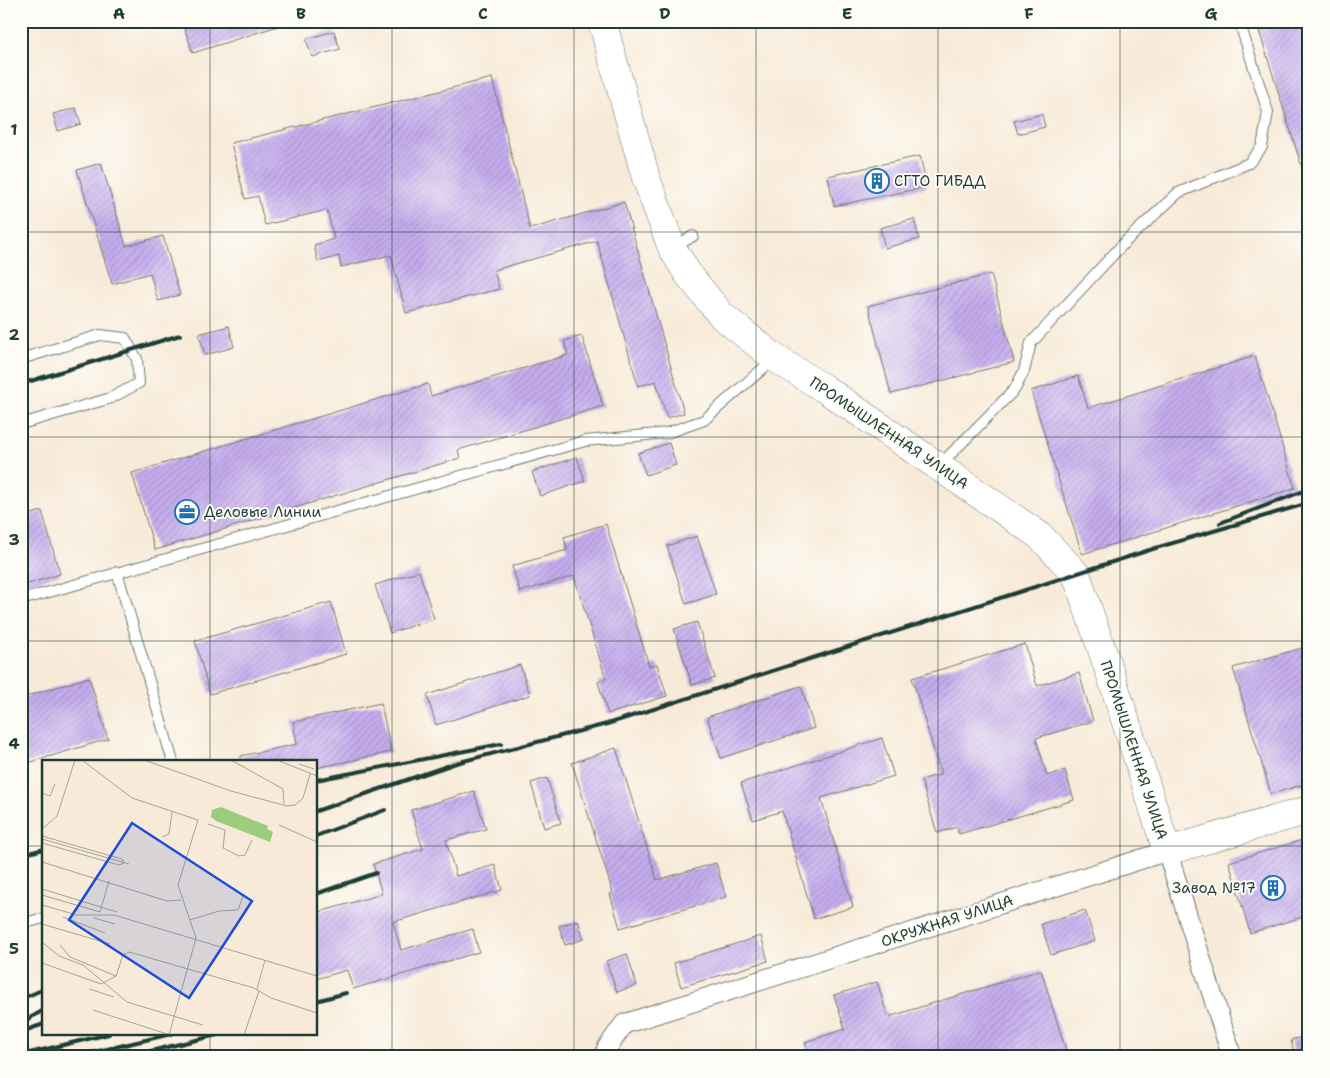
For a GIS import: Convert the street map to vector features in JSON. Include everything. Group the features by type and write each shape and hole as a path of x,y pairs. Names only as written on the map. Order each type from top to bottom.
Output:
{"street":[{"name":"ПРОМЫШЛЕННАЯ УЛИЦА","path":"602,21 646,178 683,242 688,274 722,316 775,358 825,389 1040,536 1076,574 1116,691 1166,851"},
{"name":"ОКРУЖНАЯ УЛИЦА","path":"604,1057 606,1048 624,1024 1166,851 1309,810"},
{"path":"1166,851 1232,1057"}],"lane":[{"path":"938,467 1015,389 1024,371 1031,343 1124,243 1178,193 1249,163 1262,147 1268,112 1239,21"},
{"path":"21,359 100,335 125,338 138,359 139,383 111,398 21,424"},
{"path":"21,600 585,441 667,433 704,420 775,358"},
{"path":"117,572 172,760"},
{"path":"21,924 42,919"}],"building":[{"path":"182,21 283,21 284,24 193,53"},
{"path":"1256,21 1301,21 1309,46 1309,180 1306,180"},
{"path":"334,31 340,49 312,57 306,39"},
{"path":"492,78 530,229 624,202 684,413 667,418 656,381 638,386 597,241 494,270 499,289 406,313 391,255 341,267 339,256 318,262 314,245 334,239 327,210 265,225 258,196 245,199 231,143"},
{"path":"76,108 81,124 58,131 53,114"},
{"path":"1042,114 1045,127 1018,134 1014,121"},
{"name":"СГТО ГИБДД","path":"920,156 927,187 834,206 828,176"},
{"path":"101,163 126,246 163,236 180,295 158,301 150,273 112,284 77,170"},
{"path":"914,219 919,239 885,248 880,228"},
{"path":"991,274 1014,362 891,394 868,306"},
{"path":"229,326 234,347 205,355 199,334"},
{"path":"582,336 603,406 458,450 460,458 155,550 132,473 428,384 431,396 568,355 564,341"},
{"path":"1255,356 1295,488 1082,554 1031,391 1078,376 1088,408"},
{"path":"669,443 676,465 646,475 638,453"},
{"path":"577,457 585,481 540,496 532,472"},
{"path":"42,511 60,574 21,586 21,517"},
{"path":"606,524 649,666 657,664 667,696 608,714 598,682 606,679 574,576 520,592 512,566 567,550 564,537"},
{"path":"697,536 716,594 686,604 667,546"},
{"path":"419,571 434,619 390,633 375,585"},
{"path":"331,602 346,654 210,694 195,641"},
{"path":"697,622 715,678 692,685 674,629"},
{"path":"1025,644 1037,686 1079,673 1093,721 1036,738 1047,776 1065,770 1074,800 959,834 957,827 937,833 921,780 941,774 912,678"},
{"path":"1309,646 1309,783 1271,794 1233,668"},
{"path":"520,665 530,695 436,725 427,695"},
{"path":"89,677 108,739 21,765 21,698"},
{"path":"801,686 814,728 721,758 707,717"},
{"path":"381,703 391,752 318,768 318,760 241,760 241,756 297,744 293,722"},
{"path":"882,738 894,776 821,798 853,907 814,919 782,811 753,820 741,783"},
{"path":"616,748 657,880 716,863 726,897 620,928 610,894 613,893 572,763"},
{"path":"547,778 561,823 544,828 531,783"},
{"path":"474,791 486,829 446,840 456,876 495,865 502,890 393,922 401,950 473,929 479,952 353,989 347,970 318,978 318,912 382,894 373,864 423,849 411,810"},
{"name":"Завод №17","path":"1309,838 1309,915 1250,933 1229,862"},
{"path":"1085,910 1095,941 1051,955 1041,924"},
{"path":"578,920 584,939 565,945 559,926"},
{"path":"761,936 768,961 681,987 674,963"},
{"path":"627,954 637,985 617,992 606,961"},
{"path":"1041,970 1068,1057 810,1057 805,1042 845,1029 834,995 877,982 888,1017"},
{"path":"1309,1035 1309,1057 1295,1057 1291,1040"}],"railway":[{"path":"21,384 180,335"},
{"path":"1220,523 1309,489"},
{"path":"318,810 456,763 607,724 1159,547 1309,503"},
{"path":"318,780 501,744"},
{"path":"318,835 385,810"},
{"path":"21,855 42,850"},
{"path":"318,893 376,873"},
{"path":"21,999 42,990"},
{"path":"318,1000 346,993"},
{"path":"21,1023 42,1011"},
{"path":"21,1032 42,1025"},
{"path":"21,1055 101,1036"},
{"path":"73,1057 162,1036"},
{"path":"126,1057 213,1036"}],"place":[{"name":"СГТО ГИБДД","path":"877,181"},
{"name":"Деловые Линии","path":"187,512"},
{"name":"Завод №17","path":"1273,888"}]}
